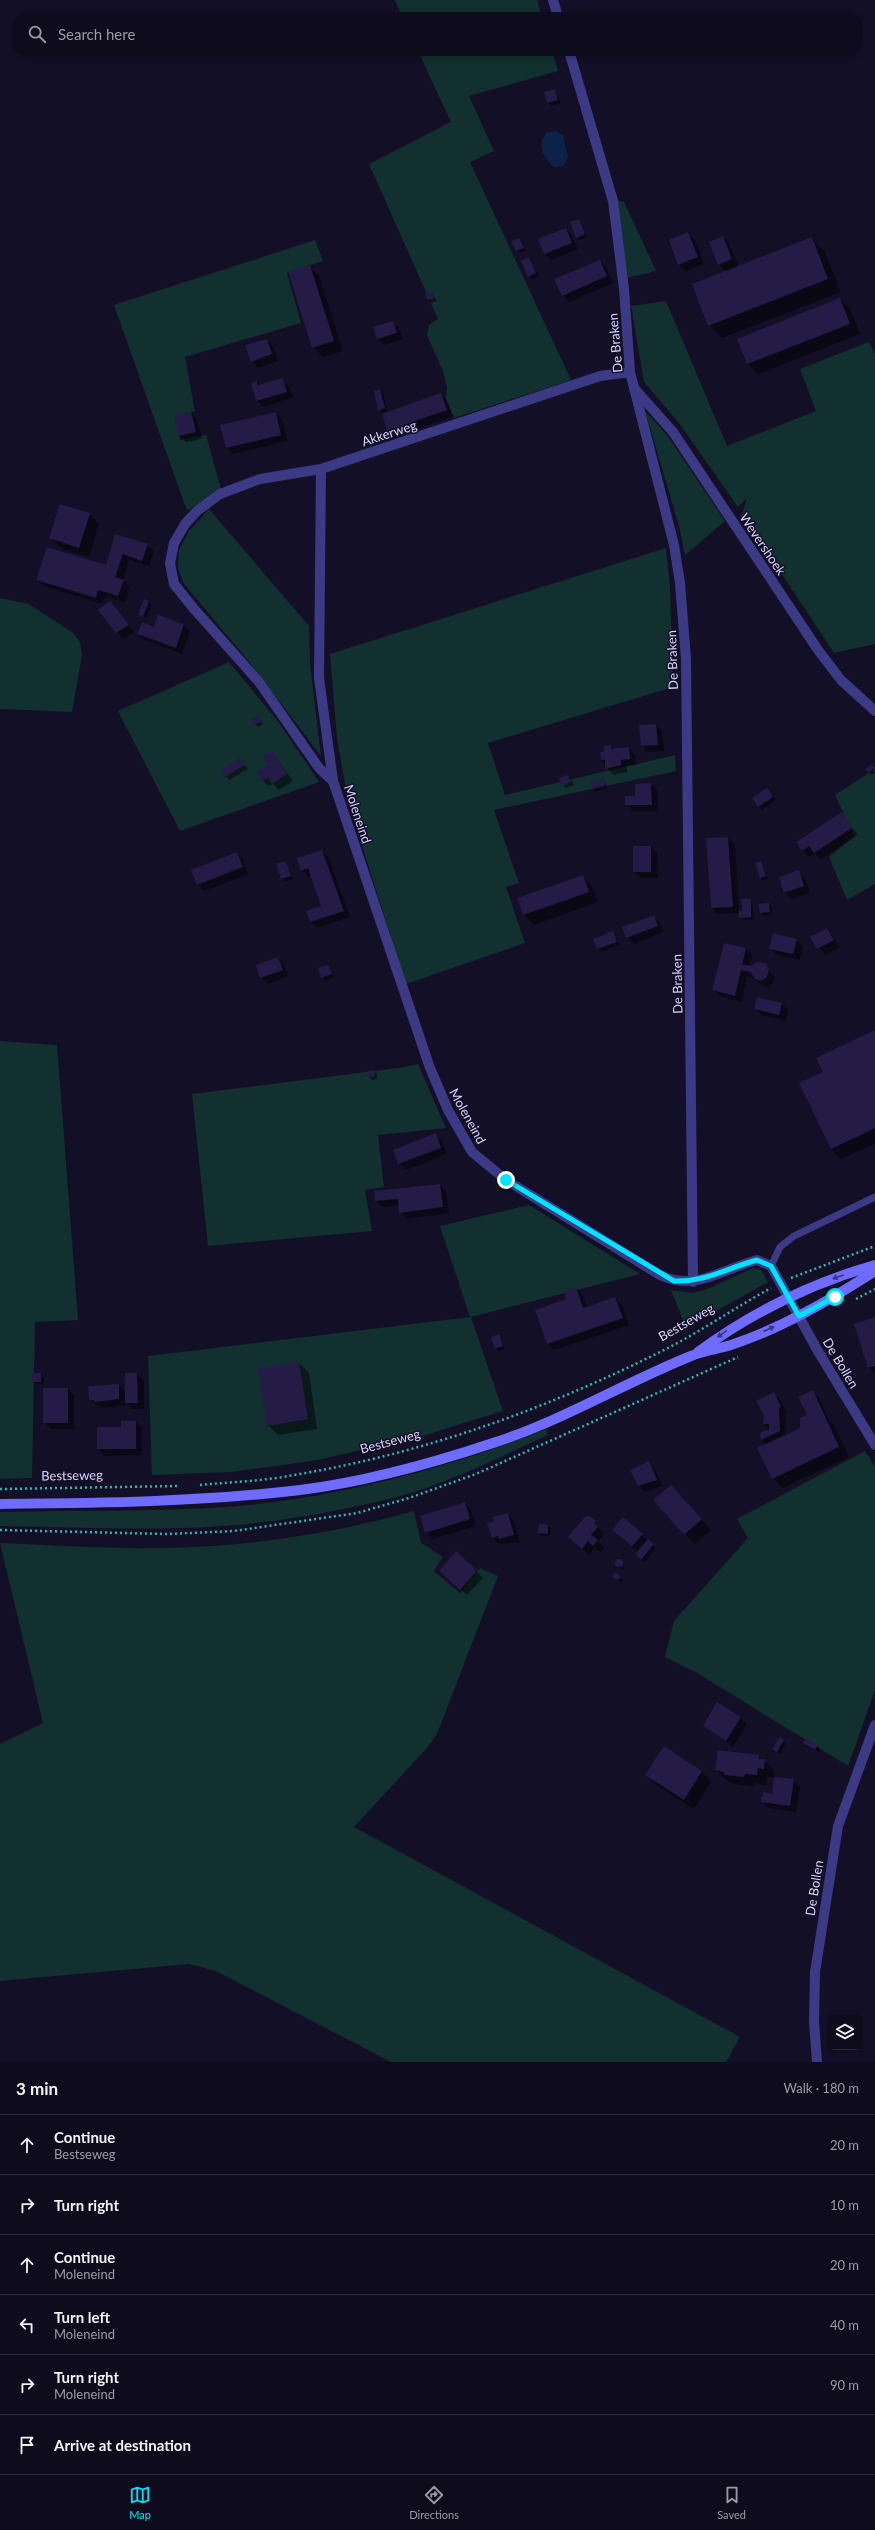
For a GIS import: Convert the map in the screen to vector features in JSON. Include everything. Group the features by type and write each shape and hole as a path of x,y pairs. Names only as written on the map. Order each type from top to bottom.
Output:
{"main road":[{"path":"693,1355 726,1330 789,1298 827,1280 875,1265"},
{"path":"0,1504 175,1502 301,1490 386,1474 495,1443 549,1422 693,1355 732,1345 799,1316 835,1297 875,1271"}],"street":[{"path":"553,0 557,12"},
{"name":"De Braken","path":"570,56 613,201 624,289 630,372 674,545 680,583 686,659 693,1282"},
{"name":"Akkerweg","path":"174,543 185,524 197,511 220,494 260,479 320,469 600,376 630,372"},
{"name":"Wevershoek","path":"633,387 673,432 818,650 841,680 875,711"},
{"name":"Moleneind","path":"320,469 319,678 333,781 430,1068 448,1110 472,1152 506,1180 660,1275 674,1281 693,1282 757,1260 771,1266"},
{"name":"Moleneind","path":"174,543 170,563 174,584 194,610 259,682 319,768 333,781"},
{"path":"771,1266 782,1282 789,1298"},
{"name":"De Bollen","path":"789,1298 875,1445"},
{"name":"De Bollen","path":"817,2062 814,1972 837,1834 875,1725"}],"lane":[{"path":"771,1266 780,1247 794,1236 875,1197"}],"path":[{"path":"782,1282 819,1265 875,1246"},
{"name":"Bestseweg","path":"196,1485 292,1476 351,1465 403,1452 492,1426 594,1384 663,1351 754,1296"},
{"name":"Bestseweg","path":"0,1489 181,1486"}],"green space":[{"path":"395,0 537,0 541,12 400,12"},
{"path":"420,56 554,56 558,71 469,96 494,151 470,162 571,380 454,418 446,399 447,387 443,371 427,335 429,325 438,319 369,164 451,122"},
{"path":"617,200 624,202 656,271 627,278"},
{"path":"315,240 323,261 287,273 301,323 185,357 195,411 175,416 180,440 206,435 221,489 187,511 114,305"},
{"path":"666,301 727,446 816,411 800,369 869,342 875,354 875,644 834,653 742,514 747,498 738,507 679,423 644,382 631,306"},
{"path":"645,411 667,435 725,521 685,555 679,526"},
{"path":"209,509 309,626 310,663 321,756 247,659 184,584 178,569 179,550 189,531"},
{"path":"666,548 670,587 673,687 488,743 505,795 675,755 676,771 494,810 519,883 506,887 525,943 406,984 349,805 337,739 330,654"},
{"path":"0,598 29,604 73,633 80,642 82,655 72,712 0,709"},
{"path":"229,662 280,724 319,782 180,831 118,711"},
{"path":"875,769 875,884 847,900 829,857 854,836 835,795"},
{"path":"0,1041 57,1045 78,1320 35,1322 32,1478 0,1479"},
{"path":"418,1064 446,1128 378,1135 384,1187 365,1190 372,1231 208,1246 192,1094 405,1067"},
{"path":"529,1205 640,1274 471,1317 503,1411 419,1437 317,1460 232,1472 152,1475 148,1356 470,1317 440,1226"},
{"path":"753,1268 761,1270 768,1282 686,1328 671,1290 693,1293 705,1290"},
{"path":"546,1429 548,1435 475,1468 419,1491 320,1514 239,1525 162,1529 0,1526 0,1512 199,1509 268,1503 309,1497 390,1480 429,1469 508,1444"},
{"path":"865,1451 875,1467 875,1690 848,1766 699,1674 665,1657 674,1621 748,1538 737,1519"},
{"path":"414,1511 421,1543 443,1557 434,1571 460,1593 480,1568 498,1576 437,1734 427,1748 354,1827 740,2037 726,2062 391,2062 216,1971 189,1964 0,1981 0,1744 43,1723 0,1543 140,1548 224,1545 320,1533"}],"water":[{"path":"556,131 563,135 568,157 563,166 554,167 546,159 541,146 547,132"}],"building":[{"path":"555,89 558,100 547,103 544,92"},
{"path":"579,219 585,234 576,238 570,222"},
{"path":"566,228 572,243 544,254 538,239"},
{"path":"688,232 698,257 678,265 669,240"},
{"path":"723,236 732,259 718,265 709,242"},
{"path":"812,237 828,279 708,326 692,284"},
{"path":"519,238 524,248 516,251 511,241"},
{"path":"529,257 536,273 528,277 521,261"},
{"path":"600,260 607,276 562,296 554,279"},
{"path":"310,265 334,341 312,348 288,272"},
{"path":"432,292 434,298 427,300 425,294"},
{"path":"840,298 850,324 747,364 737,339"},
{"path":"393,321 397,333 377,339 373,327"},
{"path":"267,339 272,354 251,362 245,345"},
{"path":"283,378 287,392 256,401 251,383 257,381 258,385"},
{"path":"380,389 385,408 378,411 374,391"},
{"path":"441,393 447,410 387,431 382,414"},
{"path":"191,411 196,432 179,436 174,415"},
{"path":"276,412 281,435 226,448 220,425"},
{"path":"60,504 90,513 79,548 49,538"},
{"path":"115,534 148,544 142,561 123,554 115,577 124,580 118,596 98,590 96,598 36,580 47,547 106,565"},
{"path":"144,599 149,601 143,617 138,615"},
{"path":"110,601 129,625 116,633 98,610"},
{"path":"158,615 184,624 176,648 137,634 142,622 154,627"},
{"path":"258,716 261,721 254,725 251,720"},
{"path":"656,724 658,745 641,746 639,725"},
{"path":"611,745 611,749 629,747 630,759 621,760 621,765 605,769 605,760 601,760 600,752 604,752 604,746"},
{"path":"272,751 287,774 272,784 268,778 261,780 256,773 267,764 263,757"},
{"path":"240,758 245,765 225,777 221,770"},
{"path":"872,764 875,768 868,773 865,769"},
{"path":"568,775 571,782 562,786 559,778"},
{"path":"604,778 606,785 593,789 590,782"},
{"path":"651,783 652,805 625,805 625,796 635,796 635,784"},
{"path":"767,788 773,797 758,807 752,798"},
{"path":"842,812 852,828 814,853 809,846 802,851 796,842"},
{"path":"728,837 733,907 711,908 706,838"},
{"path":"633,846 651,846 651,872 633,872"},
{"path":"322,850 344,911 310,922 306,911 321,906 308,868 301,871 297,858"},
{"path":"237,852 243,867 197,885 191,870"},
{"path":"286,861 291,876 281,879 276,864"},
{"path":"761,861 766,876 760,878 755,863"},
{"path":"799,870 804,886 784,893 779,877"},
{"path":"583,875 589,892 523,915 517,898"},
{"path":"741,899 750,899 751,917 739,918 739,911 742,911"},
{"path":"769,903 770,912 760,913 758,904"},
{"path":"654,915 658,926 626,938 622,927"},
{"path":"827,928 834,940 817,949 810,937"},
{"path":"613,931 617,942 597,949 593,939"},
{"path":"773,933 797,939 793,954 769,949"},
{"path":"724,943 746,948 742,965 752,966 757,962 765,963 769,969 767,977 761,981 755,979 750,972 741,970 735,996 712,990"},
{"path":"278,957 283,970 260,978 256,965"},
{"path":"328,965 332,974 321,978 318,968"},
{"path":"757,997 782,1003 779,1015 754,1009"},
{"path":"875,1030 875,1128 831,1149 799,1083 823,1072 816,1058"},
{"path":"374,1070 375,1076 368,1077 368,1071"},
{"path":"436,1133 441,1148 398,1164 393,1150"},
{"path":"440,1184 443,1207 399,1213 398,1199 375,1201 374,1191"},
{"path":"576,1287 583,1308 615,1297 623,1318 547,1344 535,1310 566,1299 564,1291"},
{"path":"875,1317 875,1366 868,1368 854,1324"},
{"path":"499,1334 503,1346 495,1349 491,1337"},
{"path":"299,1362 308,1419 267,1426 258,1368"},
{"path":"32,1373 41,1373 41,1382 32,1382"},
{"path":"125,1373 137,1373 138,1403 125,1403"},
{"path":"119,1384 119,1399 95,1402 94,1400 89,1400 88,1386"},
{"path":"43,1388 68,1388 68,1423 43,1423"},
{"path":"813,1390 839,1447 772,1479 757,1448 800,1428 800,1418 807,1415 798,1397"},
{"path":"774,1392 781,1407 779,1408 780,1431 761,1440 760,1433 769,1429 769,1424 763,1424 764,1415 756,1401"},
{"path":"121,1421 136,1421 136,1449 97,1449 97,1427 121,1427"},
{"path":"649,1461 657,1480 638,1486 630,1470"},
{"path":"671,1485 702,1519 684,1535 653,1500"},
{"path":"465,1502 470,1519 425,1533 420,1516"},
{"path":"508,1513 514,1535 499,1539 498,1536 492,1538 487,1523 494,1521 492,1517"},
{"path":"586,1516 589,1516 596,1521 594,1523 598,1527 591,1535 598,1540 593,1546 588,1541 582,1549 568,1537"},
{"path":"623,1517 643,1534 632,1546 612,1530"},
{"path":"539,1524 548,1525 548,1534 538,1533"},
{"path":"648,1539 654,1544 641,1560 635,1554"},
{"path":"456,1551 477,1571 460,1590 439,1571"},
{"path":"619,1559 622,1560 622,1566 619,1567 616,1566 615,1563 616,1560"},
{"path":"615,1572 621,1576 618,1580 612,1577"},
{"path":"717,1702 741,1717 726,1741 703,1726"},
{"path":"780,1737 784,1740 777,1752 772,1749"},
{"path":"806,1738 818,1745 815,1750 803,1743"},
{"path":"664,1746 702,1771 684,1800 645,1775"},
{"path":"718,1750 759,1755 759,1759 765,1759 764,1769 758,1768 757,1775 745,1774 744,1777 724,1775 724,1772 715,1770"},
{"path":"774,1777 794,1779 790,1806 761,1802 763,1792 772,1794"}],"route":[{"path":"506,1180 660,1275 674,1281 693,1282 757,1260 771,1266 782,1282 799,1316 835,1297"}]}
